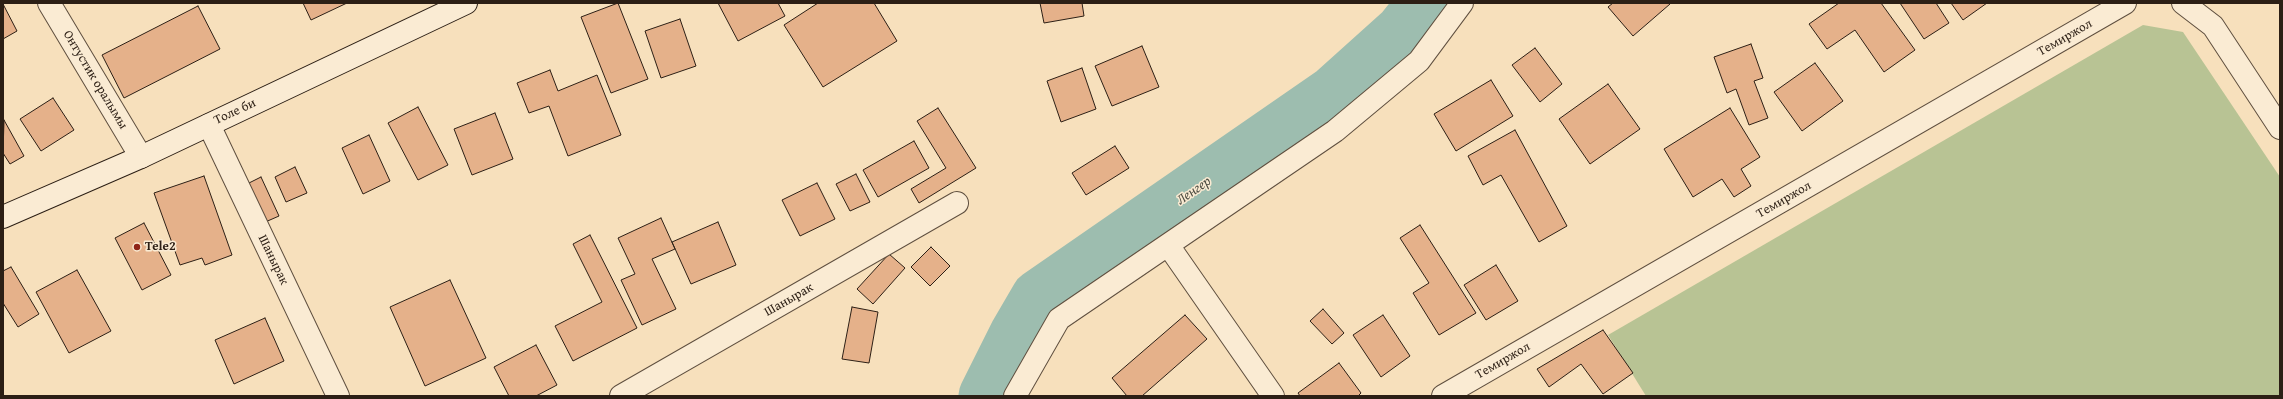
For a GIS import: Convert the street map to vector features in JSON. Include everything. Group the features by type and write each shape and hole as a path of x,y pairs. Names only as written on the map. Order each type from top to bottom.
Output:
{"street":[{"name":"Онтустик оралымы","path":"49,3 141,157"},
{"name":"Толе би","path":"3,217 141,157 466,3"},
{"path":"1015,396 1059,319 1335,131 1418,61 1462,3"},
{"name":"Темиржол","path":"1443,396 2125,3"},
{"path":"2183,3 2213,26 2280,128"},
{"name":"Шанырак","path":"208,125 338,396"},
{"name":"Шанырак","path":"621,396 957,203"},
{"path":"1168,245 1273,396"}],"green space":[{"path":"2143,25 2183,32 2280,177 2280,396 1646,396 1608,335"}],"building":[{"path":"303,3 347,3 311,20"},
{"path":"618,3 648,79 611,93 581,17"},
{"path":"718,3 778,3 785,16 738,41"},
{"path":"818,3 874,3 897,41 823,87 784,25"},
{"path":"1040,3 1082,3 1084,16 1044,23"},
{"path":"1613,3 1670,4 1633,36 1608,7"},
{"path":"1839,3 1881,3 1915,50 1884,72 1855,30 1827,49 1809,24"},
{"path":"1900,3 1936,3 1949,23 1924,39"},
{"path":"1951,3 1987,3 1963,20"},
{"path":"3,4 17,31 3,39"},
{"path":"198,6 220,49 124,98 102,55"},
{"path":"680,19 696,66 661,78 645,31"},
{"path":"1751,44 1763,78 1754,81 1768,118 1749,125 1736,89 1727,93 1714,57"},
{"path":"1142,46 1159,87 1112,106 1095,66"},
{"path":"1535,48 1562,84 1540,102 1512,65"},
{"path":"1815,63 1843,101 1802,131 1774,92"},
{"path":"1082,68 1096,109 1061,122 1047,81"},
{"path":"550,70 558,91 597,75 621,135 568,156 549,106 529,113 517,83"},
{"path":"1491,80 1513,116 1456,151 1434,114"},
{"path":"1608,84 1640,129 1590,164 1559,119"},
{"path":"53,98 74,130 41,151 20,119"},
{"path":"418,107 448,165 418,180 388,123"},
{"path":"938,108 976,168 919,203 911,189 946,168 917,121"},
{"path":"1730,108 1760,157 1741,169 1751,186 1734,197 1722,179 1693,197 1664,149"},
{"path":"495,113 513,159 472,175 454,129"},
{"path":"4,120 24,156 10,164 3,153"},
{"path":"1515,130 1567,226 1539,242 1501,175 1483,185 1468,156"},
{"path":"369,135 390,181 363,194 342,148"},
{"path":"914,141 929,168 878,197 863,170"},
{"path":"1115,146 1129,168 1086,195 1072,173"},
{"path":"295,167 307,193 286,202 275,177"},
{"path":"856,174 870,202 850,211 836,184"},
{"path":"204,176 232,255 205,265 202,258 180,265 154,193"},
{"path":"261,177 279,216 263,223 245,185"},
{"path":"817,183 835,219 800,236 782,200"},
{"path":"661,218 675,249 652,259 676,309 642,325 621,280 635,274 618,238"},
{"path":"718,222 736,265 691,284 672,242"},
{"path":"144,223 171,275 142,290 115,238"},
{"path":"1420,225 1476,313 1439,335 1413,293 1429,283 1400,238"},
{"path":"590,235 637,328 573,361 555,326 602,302 573,244"},
{"path":"931,247 950,266 930,286 911,267"},
{"path":"889,254 905,268 873,304 857,289"},
{"path":"1496,265 1518,301 1486,320 1464,285"},
{"path":"11,267 39,314 18,327 3,303 3,271"},
{"path":"77,270 111,331 69,353 36,292"},
{"path":"450,280 486,358 425,386 390,307"},
{"path":"852,307 878,312 869,363 842,359"},
{"path":"1323,309 1344,333 1332,344 1310,321"},
{"path":"1185,315 1207,339 1142,396 1127,396 1112,378"},
{"path":"1383,315 1410,356 1381,377 1353,335"},
{"path":"265,318 284,361 234,384 215,340"},
{"path":"1603,330 1633,373 1603,394 1581,364 1549,387 1537,369"},
{"path":"536,345 557,385 536,396 509,396 494,367"},
{"path":"1339,363 1361,393 1358,396 1300,396 1298,393"}],"waterway":[{"name":"Ленгер","path":"987,396 1018,334 1039,298 1334,94 1403,32 1426,3"}],"place":[{"name":"Tele2","path":"137,247"}]}
